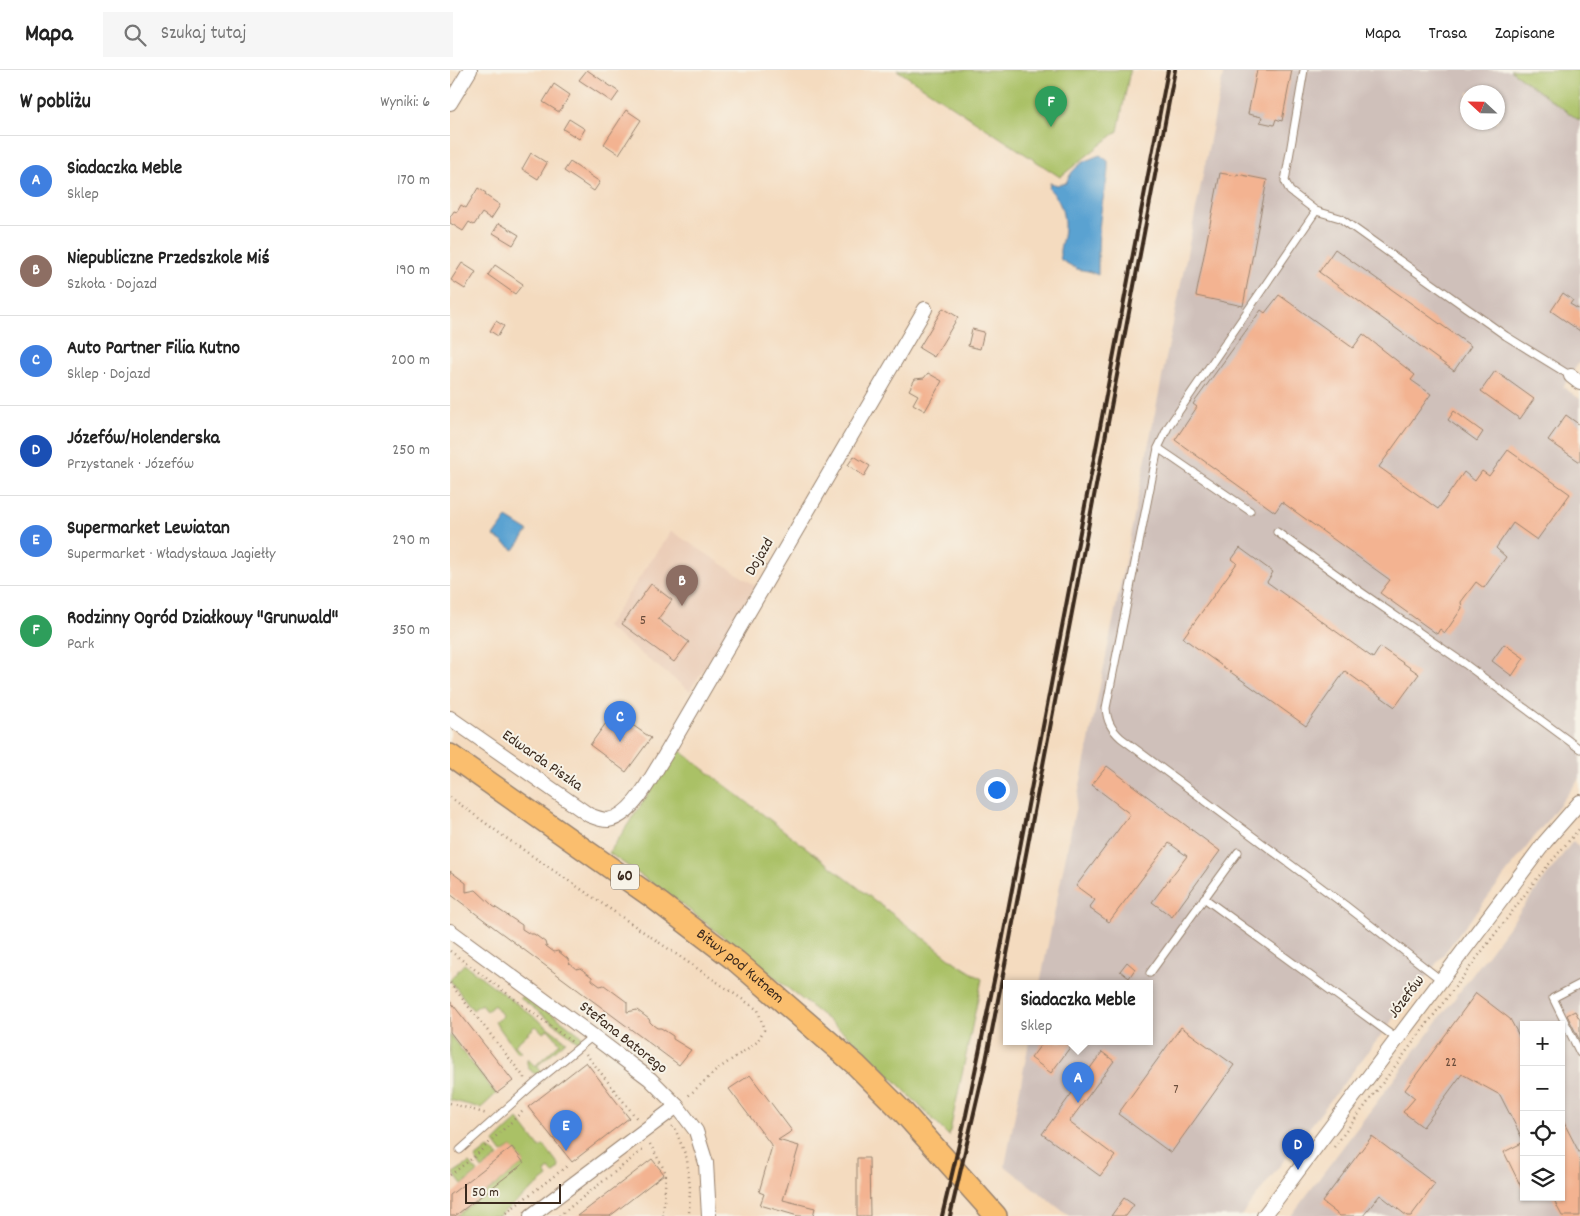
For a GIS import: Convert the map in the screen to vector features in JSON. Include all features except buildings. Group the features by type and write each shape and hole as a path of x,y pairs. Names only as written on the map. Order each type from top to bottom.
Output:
{"main road":[{"name":"Bitwy pod Kutnem","path":"450,755 652,897 736,961 856,1064 904,1113 996,1216"}],"street":[{"path":"450,103 470,70"},
{"name":"Dojazd","path":"619,817 630,809 664,757 925,309"},
{"name":"Edwarda Piszka","path":"450,718 588,815 606,820 619,817"},
{"name":"Józefów","path":"1264,1216 1545,842 1580,802"},
{"name":"Stefana Batorego","path":"450,931 650,1079 677,1106 696,1131 706,1163 709,1216"},
{"path":"531,1216 677,1106"}],"lane":[{"path":"1304,70 1285,181 1290,191 1316,211 1340,218 1506,336 1575,379"},
{"path":"1316,211 1168,427 1158,448 1116,654 1106,708 1107,720 1113,731 1345,905 1441,980"},
{"path":"1158,448 1250,511"},
{"path":"1277,532 1465,664 1580,750"},
{"path":"1150,973 1238,852"},
{"path":"1204,898 1397,1039"},
{"path":"1580,984 1553,998 1580,1053"},
{"path":"460,1150 534,1084 593,1036"}],"path":[{"path":"450,797 506,838 758,1010 764,1030 756,1042 718,1069 677,1106"},
{"path":"1329,1153 1539,876 1580,828"},
{"path":"450,951 588,1056 645,1129"},
{"path":"450,983 524,1077 524,1084"},
{"path":"450,1103 488,1115 493,1110"},
{"path":"450,1175 474,1157 524,1110"},
{"path":"666,1132 674,1126 687,1159 690,1188 689,1216"},
{"path":"559,1216 650,1144 666,1173 663,1216"},
{"path":"502,1216 567,1166"}],"shaded area":[{"path":"1224,70 1510,70 1580,121 1580,361 1563,387 1580,399 1580,778 1241,1216 1069,1216 1005,1166 1028,1045 1153,1045 1153,980 1041,980"},
{"path":"671,531 756,586 690,691 606,627"},
{"path":"1573,841 1580,848 1580,1216 1291,1216"}],"green space":[{"path":"897,70 1130,70 1118,131 1060,177"},
{"path":"1510,70 1580,70 1580,121"},
{"path":"678,749 956,963 982,979 949,1136 861,1046 683,905 609,853"},
{"path":"464,964 566,1041 537,1066 543,1074 540,1075 532,1072 527,1060 535,1066 560,1043 548,1029 543,1033 536,1026 515,1045 521,1052 517,1052 495,1022 503,1016 494,1005 487,1011 481,1004 473,1010 450,980"},
{"path":"526,994 582,1036 579,1042 520,998"},
{"path":"450,1035 496,1094 481,1108 450,1100"},
{"path":"518,1119 540,1148 544,1145 559,1165 558,1170 553,1174 549,1169 545,1172 548,1177 498,1216 456,1216 524,1163 512,1147 502,1153 494,1142"},
{"path":"488,1148 499,1156 482,1169 475,1158"},
{"path":"469,1163 478,1172 462,1185 453,1173"}],"water":[{"path":"1100,155 1108,161 1108,167 1099,228 1098,275 1077,269 1061,260 1060,250 1064,227 1063,213 1058,200 1049,189 1050,183 1058,185 1066,183 1076,168"},
{"path":"507,518 528,531 514,550 494,536"}],"railway":[{"path":"942,1216 966,1115 1001,947 1168,70"},
{"path":"950,1216 986,1061 1008,949 1175,70"}],"place":[{"name":"Rodzinny Ogród Działkowy \"Grunwald\"","path":"1051,127"},
{"name":"Niepubliczne Przedszkole Miś","path":"682,606"},
{"name":"Auto Partner Filia Kutno","path":"620,742"},
{"name":"Siadaczka Meble","path":"1078,1103"},
{"name":"Supermarket Lewiatan","path":"566,1151"},
{"name":"Józefów/Holenderska","path":"1298,1170"}]}
